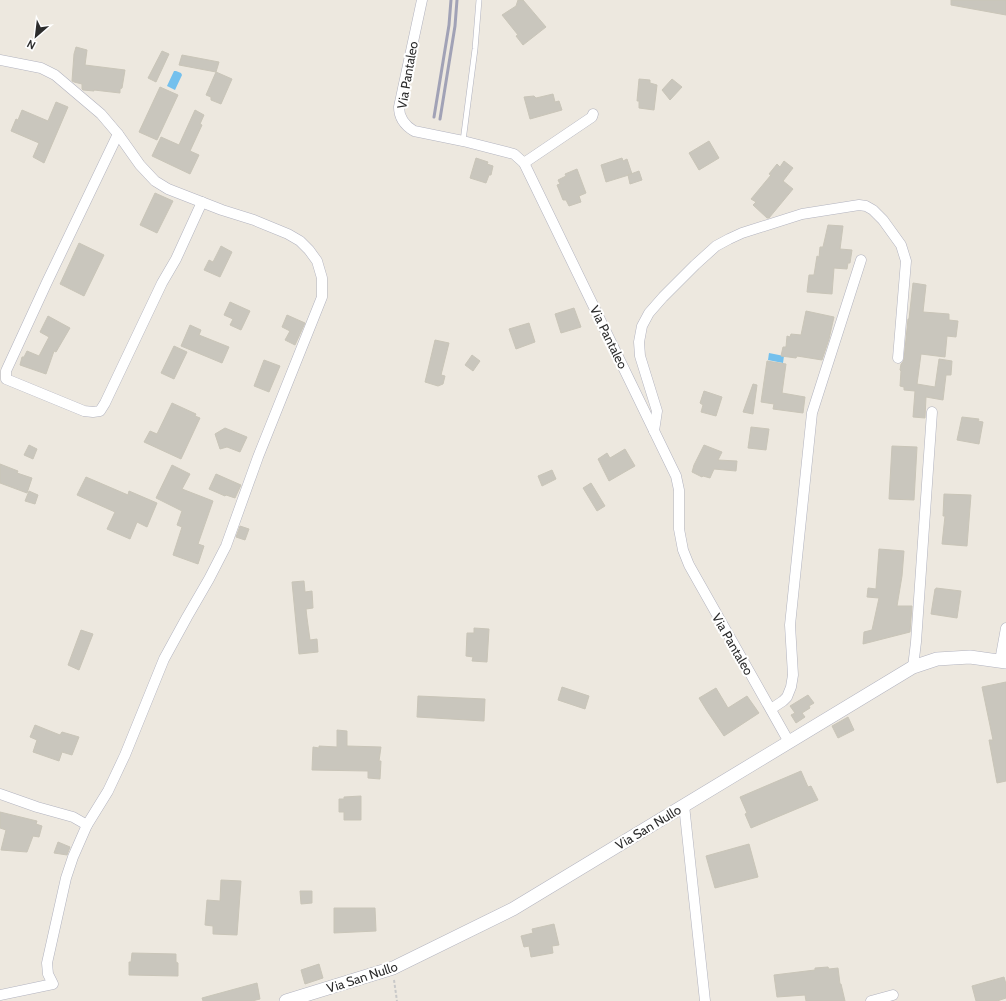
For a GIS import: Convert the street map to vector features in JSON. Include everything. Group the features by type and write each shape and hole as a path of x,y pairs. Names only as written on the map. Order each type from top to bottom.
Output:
{"street":[{"name":"Via Pantaleo","path":"422,0 399,106 401,118 404,124 414,131 514,154 524,163 676,476 679,490 679,529 683,550 689,565 789,742"},
{"path":"0,60 40,68 55,75 101,114 118,134 140,165 155,181 168,189 288,234 300,241 309,250 317,261 322,278 322,298 258,458 226,546 164,659 126,755 108,791 87,825 72,857 47,963 48,974 53,984 0,995"},
{"path":"524,163 592,117 593,114"},
{"path":"118,134 6,371 6,379 84,411 100,411 162,283 176,259 202,202"},
{"path":"654,431 657,411 640,356 639,342 642,326 649,313 663,296 716,246 729,238 802,214 859,205 866,206 873,210 883,220 901,245 906,261 898,358"},
{"path":"771,710 787,697 791,687 793,675 790,625 812,413 861,260"},
{"path":"913,667 917,634 932,412"},
{"path":"1003,661 1006,628"},
{"name":"Via San Nullo","path":"286,1001 393,968 514,909 913,667 937,659 970,657 1003,661"},
{"path":"0,794 73,817 87,825"},
{"path":"684,805 705,1001"},
{"path":"871,1001 893,995"}],"lane":[{"path":"462,141 476,48 479,0"}],"path":[{"path":"393,968 397,1001"}],"water":[{"path":"174,71 181,73 182,75 175,90 167,86"},
{"path":"769,353 784,356 783,363 768,360"}],"building":[{"path":"518,0 523,0 546,27 523,45 516,36 518,35 502,15 516,6"},
{"path":"951,0 1006,0 1006,15 951,5"},
{"path":"76,47 87,50 85,65 125,70 120,93 83,90 82,84 72,81"},
{"path":"162,51 169,54 156,82 148,78"},
{"path":"182,55 219,62 216,72 179,65"},
{"path":"216,72 232,79 221,104 211,100 211,97 206,95"},
{"path":"639,79 650,80 650,83 657,85 654,110 639,108 639,101 637,101"},
{"path":"672,79 682,87 670,100 662,90"},
{"path":"160,87 178,95 157,140 139,132"},
{"path":"553,94 555,102 559,101 562,110 530,119 524,97 534,96 536,98"},
{"path":"56,102 68,107 44,163 33,157 39,143 11,131 22,110 48,121"},
{"path":"195,110 204,115 200,124 202,125 190,151 199,155 190,174 152,156 161,137 179,145"},
{"path":"709,141 719,158 699,170 689,153"},
{"path":"476,158 488,162 487,164 493,166 491,175 489,175 486,183 470,178"},
{"path":"622,158 623,161 627,159 632,174 606,182 601,165"},
{"path":"784,161 793,168 783,181 793,189 769,218 767,218 753,205 756,202 751,199 771,175 769,174 777,164 780,167"},
{"path":"577,169 586,193 579,196 581,202 569,206 566,200 563,200 557,185 560,184 558,180 566,176 565,174"},
{"path":"639,171 642,180 630,184 628,175"},
{"path":"155,193 173,201 157,233 140,225"},
{"path":"828,225 843,226 840,249 852,250 850,263 848,263 847,269 834,268 832,294 807,292 809,275 814,275 817,256 819,257 820,247 823,247"},
{"path":"79,243 104,255 84,296 60,284"},
{"path":"221,246 232,252 220,277 204,270 209,260 213,262"},
{"path":"913,283 926,285 923,312 949,314 949,320 958,321 956,337 947,336 945,357 921,354 917,384 935,387 939,359 952,361 951,375 946,375 943,400 926,397 925,418 913,417 915,391 904,390 904,387 900,386 900,370 904,359"},
{"path":"230,302 250,311 241,330 230,325 233,319 224,315"},
{"path":"574,308 581,327 561,333 555,314"},
{"path":"806,311 834,317 822,360 797,356 796,358 781,356 783,347 786,347 787,336 790,337 791,334 801,335"},
{"path":"287,315 305,323 295,345 285,340 290,331 282,327"},
{"path":"48,316 70,328 56,352 54,351 46,374 20,365 22,357 24,357 27,351 39,356 49,337 40,332"},
{"path":"529,323 535,342 516,349 509,329"},
{"path":"190,325 201,330 199,335 229,347 222,363 181,346"},
{"path":"435,340 449,343 441,375 445,376 443,384 438,386 425,382"},
{"path":"174,346 187,352 174,379 161,373"},
{"path":"472,355 480,361 473,371 465,365"},
{"path":"264,360 280,366 269,392 254,386"},
{"path":"767,361 786,364 782,393 805,397 803,413 773,409 774,404 761,402"},
{"path":"753,384 757,385 753,414 743,412"},
{"path":"704,391 722,397 716,416 701,412 703,405 700,403"},
{"path":"172,403 196,414 195,416 200,418 181,459 144,442 150,431 157,434"},
{"path":"962,417 979,419 978,421 983,422 979,444 957,440"},
{"path":"751,427 769,429 766,450 748,448"},
{"path":"225,428 247,437 240,452 227,447 220,449 215,434"},
{"path":"29,445 37,449 33,459 24,455"},
{"path":"704,445 722,452 718,460 737,461 736,471 714,469 710,478 702,477 692,472"},
{"path":"892,446 917,447 914,500 889,499"},
{"path":"625,449 635,466 609,481 598,459 607,453 610,458"},
{"path":"0,464 18,471 17,473 32,478 27,493 0,483"},
{"path":"172,465 190,474 182,489 213,501 198,544 204,546 198,564 173,555 182,527 177,525 182,511 156,498"},
{"path":"552,470 556,479 542,486 538,476"},
{"path":"216,474 241,485 235,498 225,496 209,489"},
{"path":"86,477 128,495 129,491 157,503 147,527 137,522 130,539 107,529 115,512 77,495"},
{"path":"591,483 605,506 597,511 583,488"},
{"path":"29,491 38,495 35,504 25,501"},
{"path":"944,494 971,495 967,546 942,544 945,516 943,516"},
{"path":"240,526 249,529 245,540 236,537"},
{"path":"879,549 904,551 897,606 912,606 910,632 863,644 864,632 872,630 879,598 867,597 868,588 876,589"},
{"path":"304,581 305,592 312,591 313,608 306,609 310,640 317,639 318,652 299,654 292,582"},
{"path":"936,588 961,591 957,618 931,614"},
{"path":"474,628 489,629 487,662 472,661 473,657 466,656 467,633 474,633"},
{"path":"81,630 93,634 79,670 68,665"},
{"path":"1006,682 1006,781 997,783 989,740 993,740 982,687"},
{"path":"562,687 589,696 585,709 558,700"},
{"path":"716,688 728,708 747,696 759,713 724,736 699,698"},
{"path":"808,695 814,703 809,706 810,708 802,713 805,717 796,723 791,715 795,713 790,706"},
{"path":"418,696 485,699 484,721 417,717"},
{"path":"848,717 854,730 838,738 832,726"},
{"path":"35,725 60,735 62,732 79,737 72,755 62,752 59,761 33,752 37,740 30,737"},
{"path":"337,730 347,731 347,746 381,747 379,761 381,761 380,779 368,778 368,771 312,770 313,747 337,747"},
{"path":"801,771 808,787 811,786 818,800 751,828 745,814 747,813 740,797"},
{"path":"361,796 361,820 344,820 344,812 339,812 339,799 344,799 344,797"},
{"path":"0,812 37,821 36,824 42,826 39,837 33,836 27,852 1,850 6,830 0,828"},
{"path":"58,842 70,847 67,855 54,853"},
{"path":"749,844 758,877 715,888 706,856"},
{"path":"221,880 241,881 237,935 213,934 213,926 205,925 207,900 220,901"},
{"path":"300,891 312,891 312,903 301,904"},
{"path":"334,908 375,908 376,931 334,933"},
{"path":"554,924 559,945 552,946 553,953 531,957 529,946 524,947 521,936 533,933 532,929"},
{"path":"132,953 176,954 178,976 129,975 129,962 131,962"},
{"path":"319,964 323,978 305,984 301,970"},
{"path":"828,967 829,969 838,968 840,984 845,1001 806,1001 805,995 777,997 774,975"},
{"path":"1004,977 1006,984 1006,998 997,1001 976,1001 972,986"},
{"path":"257,983 260,999 252,1001 203,1001 202,998"}],"railway":[{"path":"434,117 449,25 451,0"},
{"path":"440,119 455,26 457,0"}]}
